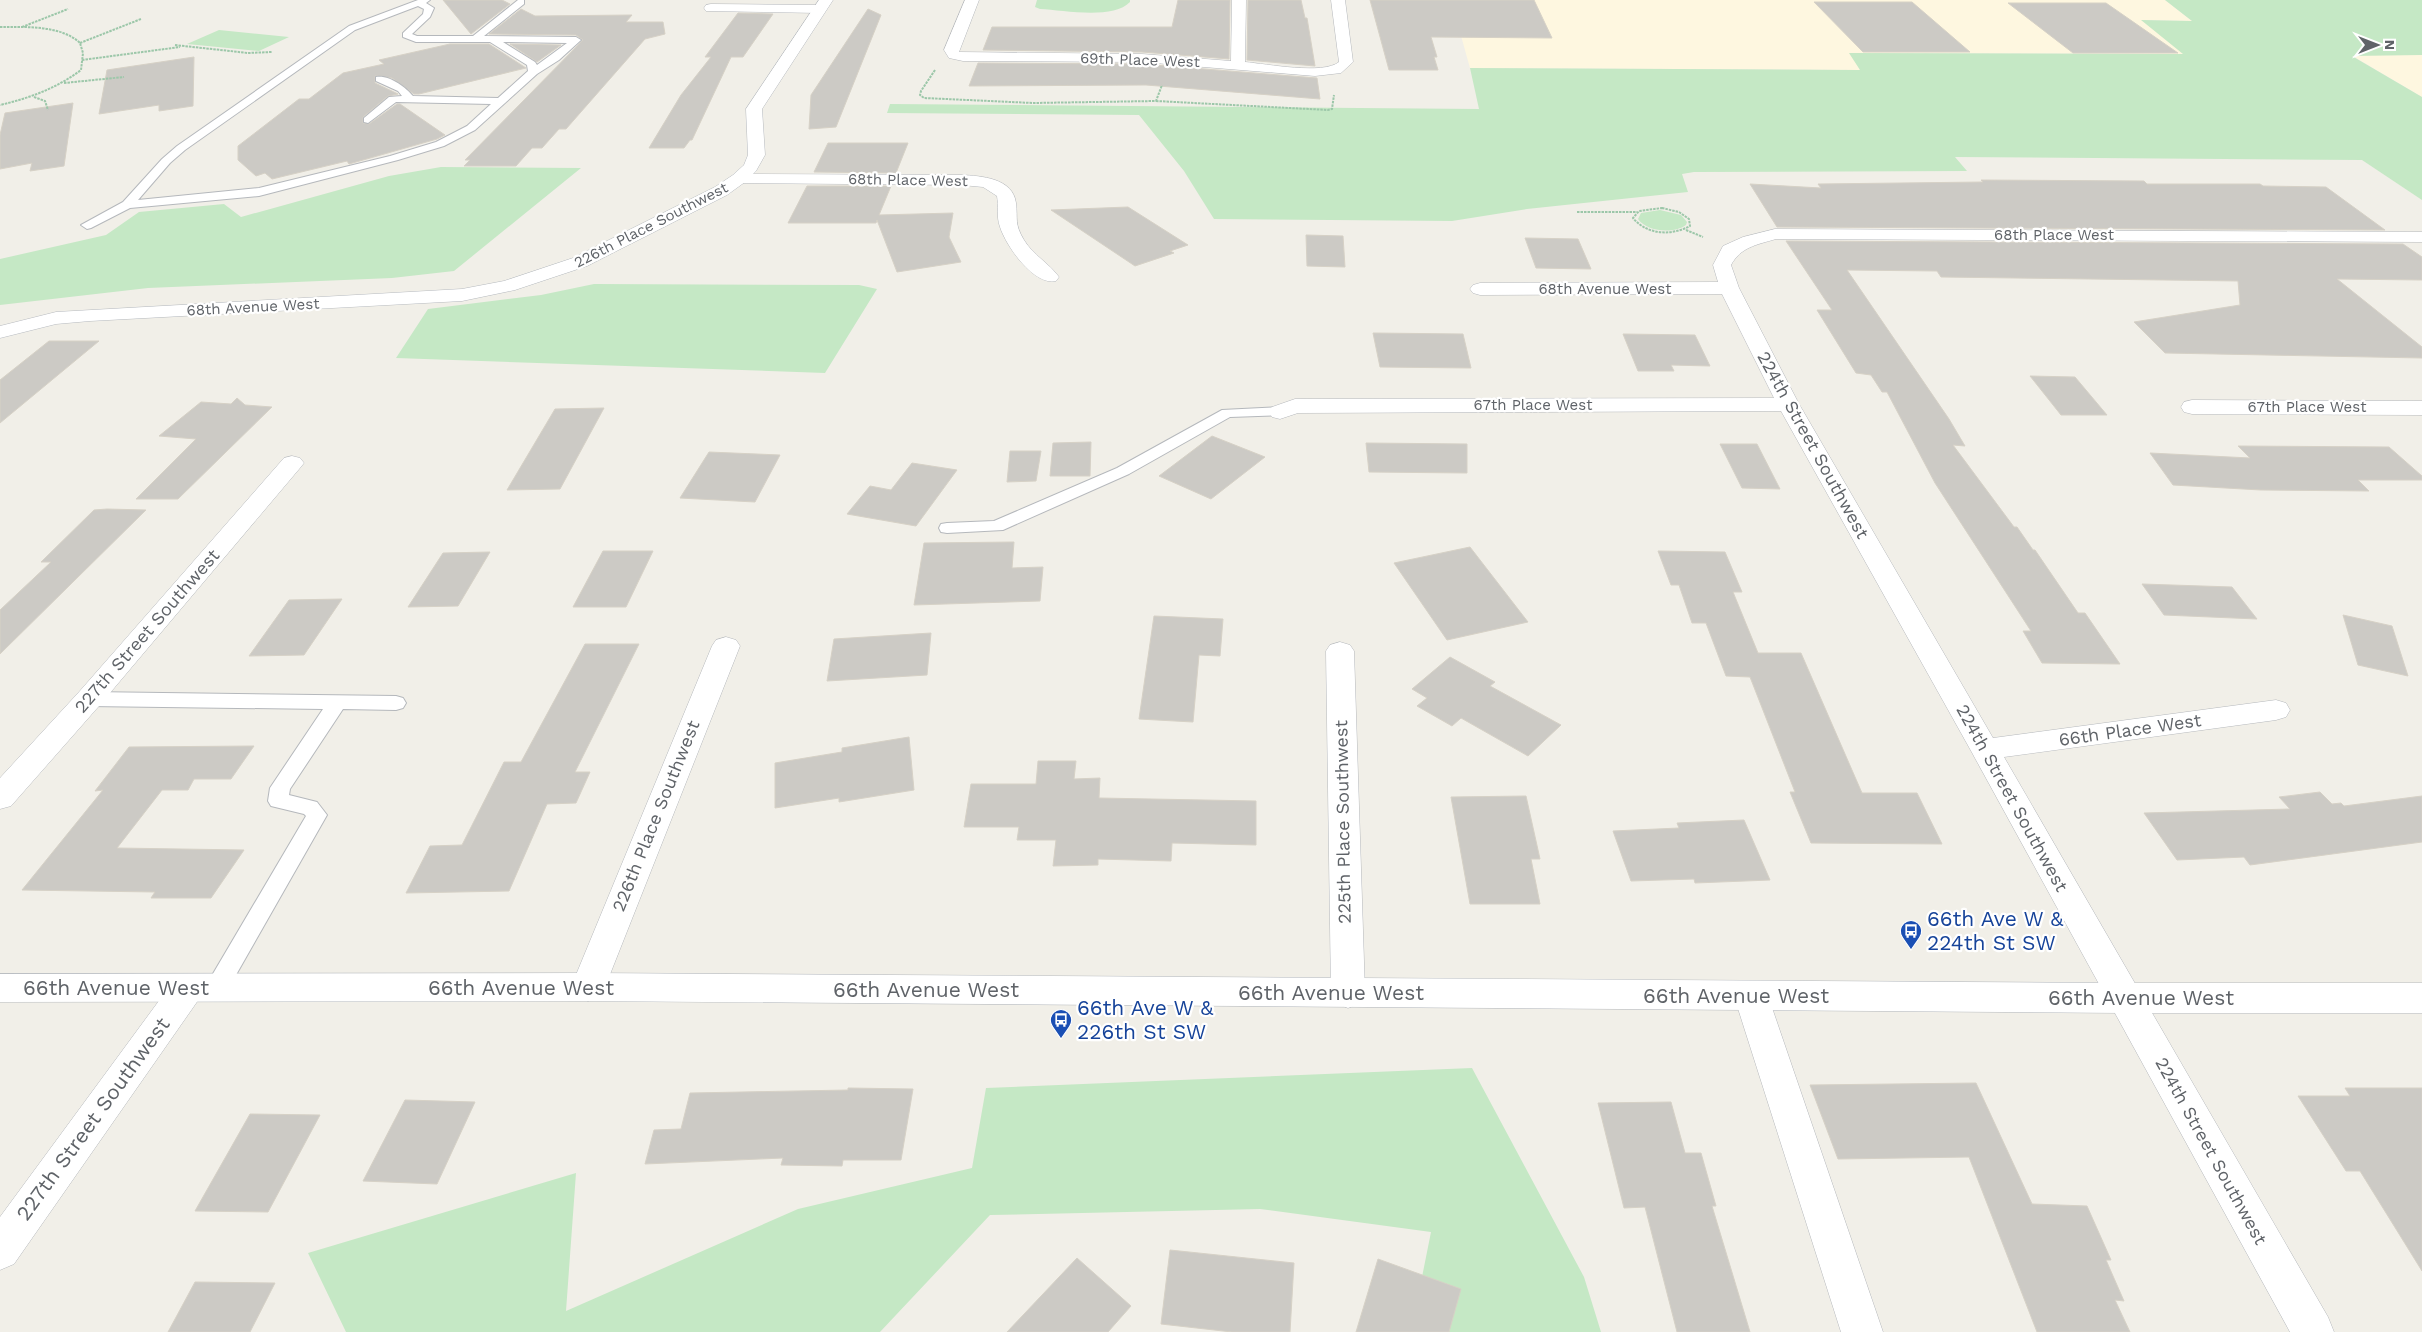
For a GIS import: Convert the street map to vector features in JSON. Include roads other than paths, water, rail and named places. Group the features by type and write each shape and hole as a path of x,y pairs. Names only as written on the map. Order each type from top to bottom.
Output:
{"street":[{"name":"69th Place West","path":"972,0 951,50 954,55 975,58 1142,58 1326,72 1344,66 1346,62 1338,0"},
{"path":"1238,65 1239,0"},
{"path":"711,8 823,4"},
{"name":"226th Place Southwest","path":"508,286 580,262 721,191 740,179 756,156 757,147 752,119 754,109 823,4"},
{"name":"68th Place West","path":"740,179 962,180 991,184 1000,189 1005,196 1007,202 1006,218 1017,245 1030,261 1048,277"},
{"name":"68th Place West","path":"1729,288 1722,265 1730,250 1749,241 1775,234 2422,237"},
{"name":"68th Avenue West","path":"0,332 56,318 462,295 508,286"},
{"name":"68th Avenue West","path":"1480,289 1729,288"},
{"name":"224th Street Southwest","path":"1729,288 1788,404 1985,749 2313,1332"},
{"name":"67th Place West","path":"1280,412 1296,406 1788,404"},
{"name":"67th Place West","path":"2192,407 2422,408"},
{"name":"227th Street Southwest","path":"0,798 292,463"},
{"name":"226th Place Southwest","path":"588,987 726,646"},
{"name":"225th Place Southwest","path":"1340,651 1348,993"},
{"name":"66th Place West","path":"1985,749 2276,710"},
{"name":"66th Avenue West","path":"0,988 588,987 1751,996 2422,998"},
{"name":"227th Street Southwest","path":"0,1250 201,989"},
{"path":"1751,996 1862,1332"}],"lane":[{"path":"87,225 127,205 259,192 394,158 440,144 464,132 503,101 534,72 556,58 576,40 416,39 406,35 427,15 429,8 423,2 352,28 261,91 166,161 127,205"},
{"path":"475,39 521,2"},
{"path":"492,40 532,64 534,72"},
{"path":"380,79 402,88 410,99"},
{"path":"368,120 393,99 503,101"},
{"path":"947,528 998,526 1123,471 1227,413 1280,412"},
{"path":"89,698 396,703"},
{"path":"201,989 317,816 310,807 278,802 280,788 338,702"}],"place":[{"name":"66th Ave W & 224th St SW","path":"1911,950"},
{"name":"66th Ave W & 226th St SW","path":"1061,1039"}]}
